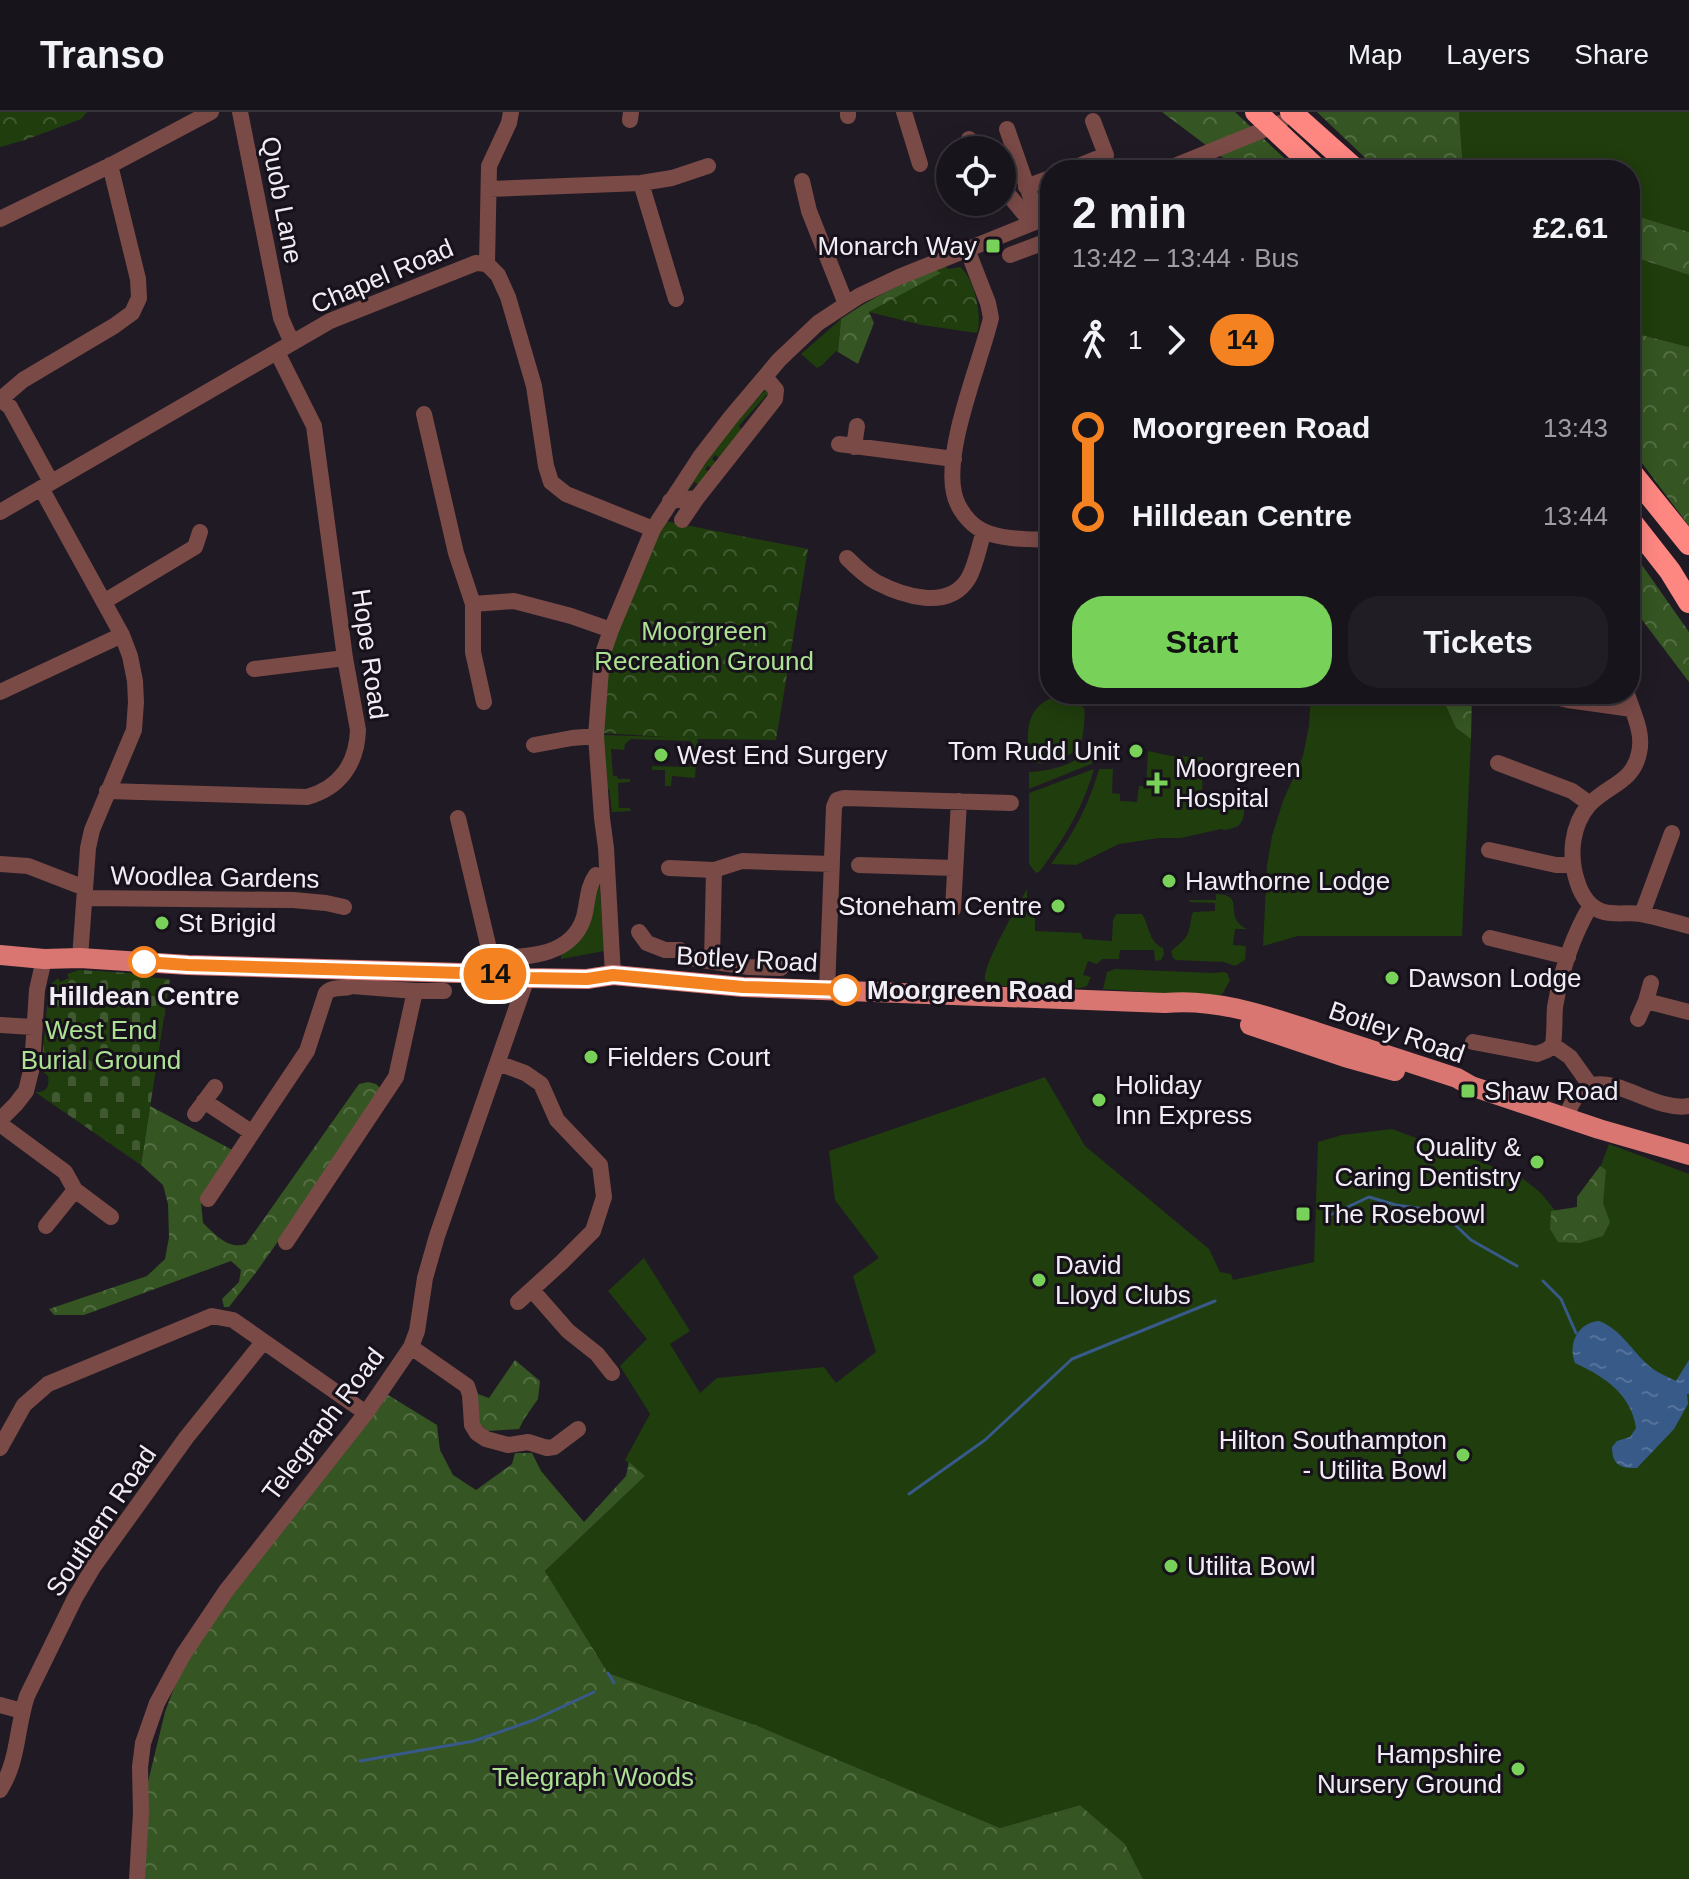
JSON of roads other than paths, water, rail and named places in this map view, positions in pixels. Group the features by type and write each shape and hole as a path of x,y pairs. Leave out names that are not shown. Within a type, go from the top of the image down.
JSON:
{"highway":[{"path":"1256,112 1307,160"},
{"path":"1291,112 1345,160"},
{"path":"1640,483 1689,544"},
{"path":"1640,533 1689,602"}],"main road":[{"name":"Botley Road","path":"0,955 354,978 495,966 527,978 587,979 613,975 743,987 1165,1003 1225,1017 1401,1073 1471,1086 1689,1155"}],"street":[{"path":"0,219 211,112"},
{"name":"Quob Lane","path":"240,112 281,318 284,348"},
{"path":"487,264 489,166 511,112"},
{"path":"904,112 920,164"},
{"path":"1190,160 1307,112"},
{"path":"1093,121 1106,155 1094,160"},
{"path":"1007,129 1040,220"},
{"path":"80,958 88,848 107,791 130,741 136,715 134,672 122,635 10,407 0,399 23,380 132,313 139,298 138,279 110,165"},
{"path":"489,189 641,183 672,178 708,166"},
{"path":"802,181 809,211 846,304"},
{"path":"1026,187 1040,182"},
{"path":"641,183 676,299"},
{"path":"1016,199 1040,220"},
{"path":"613,975 596,736 602,656 653,529 708,447 779,360 818,323 859,296 899,277 1040,220"},
{"path":"1010,255 1040,244"},
{"path":"967,249 991,318 954,459 956,502 973,525 984,531 999,536 1040,539"},
{"name":"Chapel Road","path":"0,512 330,321 476,263 487,264 498,275 508,297 534,386 551,482 566,494 653,529"},
{"name":"Hope Road","path":"107,791 307,797 324,791 342,777 352,760 357,740 355,708 345,658 314,426 284,348"},
{"path":"682,520 776,397 776,390 765,377"},
{"path":"424,414 456,553 473,604 473,652 484,702"},
{"path":"857,426 846,445 954,459"},
{"path":"670,501 697,498"},
{"path":"847,558 876,582 906,594 948,597 969,578 984,531"},
{"path":"105,601 200,544"},
{"path":"473,604 514,601 611,630"},
{"path":"0,692 122,635"},
{"path":"254,669 345,658"},
{"path":"1630,704 1641,734 1632,773 1590,804 1577,824 1572,865 1581,894 1603,912 1642,914 1689,926"},
{"path":"534,745 596,736"},
{"path":"1498,763 1572,791 1590,804"},
{"path":"827,990 834,807 837,800 1011,803"},
{"path":"953,909 959,801"},
{"path":"458,818 495,966 539,955 558,948 570,939 581,924 590,883 596,875"},
{"path":"1642,914 1672,833"},
{"path":"1489,850 1556,865 1572,865"},
{"path":"669,868 714,870 742,861 832,864"},
{"path":"0,864 28,866 85,893"},
{"path":"859,865 954,868"},
{"path":"712,961 714,870"},
{"name":"Woodlea Gardens","path":"85,893 294,896 344,907"},
{"path":"1473,1042 1498,1053 1537,1054 1553,1045 1555,1009 1568,957 1591,905"},
{"path":"639,932 647,943 665,950 680,950 695,959 781,968"},
{"path":"1490,938 1568,957"},
{"path":"44,959 37,990 32,1067 26,1091 0,1122 65,1172 75,1190 111,1217"},
{"path":"208,1199 307,1051 326,993 354,978 415,991 444,991"},
{"name":"Telegraph Road","path":"137,1879 140,1767 143,1743 157,1703 183,1655 226,1591 366,1413 411,1347 437,1236 527,978"},
{"path":"1638,1019 1651,983"},
{"path":"286,1242 396,1077 415,991"},
{"path":"1646,1001 1689,1012"},
{"path":"0,1025 33,1027"},
{"path":"1553,1045 1570,1057 1590,1085"},
{"path":"498,1063 525,1073 541,1084 557,1120 600,1165 604,1197 593,1231 518,1302"},
{"path":"1566,1118 1578,1093 1590,1085 1618,1087 1663,1104 1689,1106"},
{"path":"205,1101 251,1132"},
{"path":"46,1226 75,1190"},
{"path":"532,1290 568,1331 597,1354 612,1373"},
{"path":"0,1448 24,1405 48,1384 204,1317 220,1316 233,1320 366,1413"},
{"name":"Southern Road","path":"0,1790 10,1773 27,1696 75,1598 94,1566 186,1438 263,1342"},
{"path":"411,1347 467,1386 472,1425 486,1439 508,1445 528,1442 547,1448 554,1447 578,1429"},
{"path":"0,1705 22,1711"}],"water":[{"path":"1599,1321 1615,1330 1653,1369 1676,1381 1689,1360 1688,1404 1674,1429 1637,1468 1618,1464 1612,1453 1617,1441 1630,1437 1636,1428 1629,1405 1606,1381 1575,1363 1573,1356 1574,1342 1580,1330"}],"waterway":[{"path":"1328,1216 1369,1197 1425,1209 1451,1221 1471,1240 1517,1266"},
{"path":"1543,1281 1561,1299 1576,1333"},
{"path":"909,1494 985,1440 1072,1359 1215,1301"},
{"path":"608,1673 614,1683"},
{"path":"360,1761 474,1741 534,1720 594,1692"}],"place":[{"name":"Monarch Way","path":"993,246"},
{"name":"Tom Rudd Unit","path":"1136,751"},
{"name":"West End Surgery","path":"661,755"},
{"name":"Moorgreen Hospital","path":"1157,783"},
{"name":"Hawthorne Lodge","path":"1169,881"},
{"name":"Stoneham Centre","path":"1058,906"},
{"name":"St Brigid","path":"162,923"},
{"name":"Hilldean Centre","path":"144,962"},
{"name":"Dawson Lodge","path":"1392,978"},
{"name":"Moorgreen Road","path":"845,990"},
{"name":"Fielders Court","path":"591,1057"},
{"name":"Shaw Road","path":"1468,1091"},
{"name":"Holiday Inn Express","path":"1099,1100"},
{"name":"Quality & Caring Dentistry","path":"1537,1162"},
{"name":"The Rosebowl","path":"1303,1214"},
{"name":"David Lloyd Clubs","path":"1039,1280"},
{"name":"Hilton Southampton - Utilita Bowl","path":"1463,1455"},
{"name":"Utilita Bowl","path":"1171,1566"},
{"name":"Hampshire Nursery Ground","path":"1518,1769"}],"park label":[{"name":"Moorgreen Recreation Ground","path":"704,646"},
{"name":"West End Burial Ground","path":"101,1045"},
{"name":"Telegraph Woods","path":"593,1777"}]}
